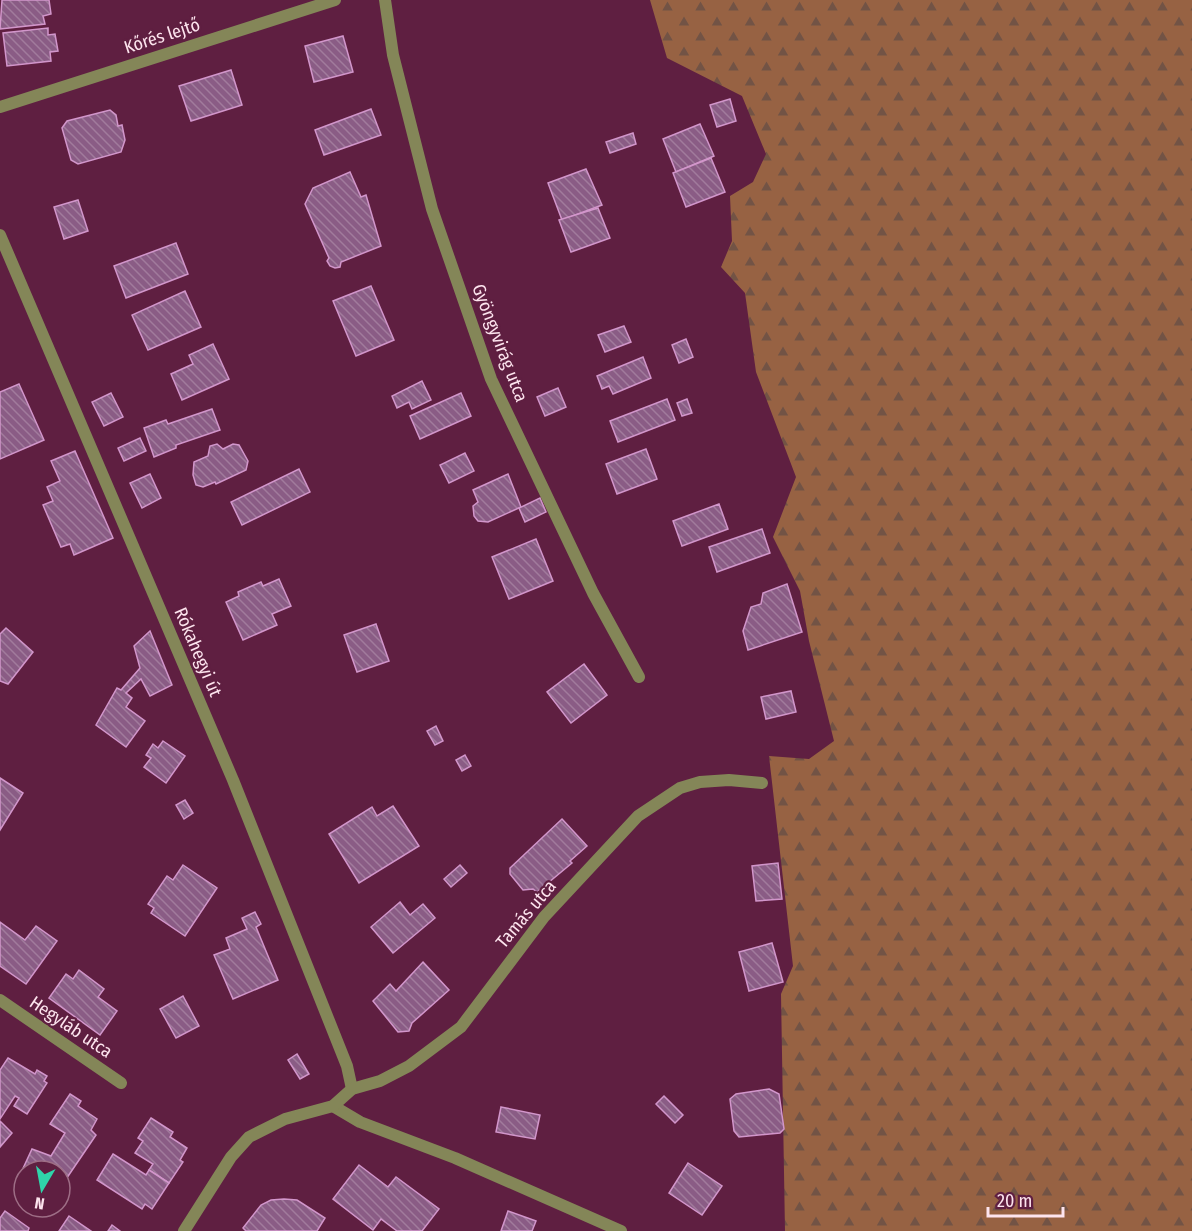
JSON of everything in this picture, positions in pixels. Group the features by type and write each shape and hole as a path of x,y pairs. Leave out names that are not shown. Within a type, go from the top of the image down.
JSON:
{"street":[{"name":"Kőrés lejtő","path":"0,107 335,0"},
{"name":"Gyöngyvirág utca","path":"385,0 393,55 432,209 491,379 593,593 639,677"},
{"name":"Rókahegyi út","path":"0,234 233,780 347,1066 352,1089"},
{"name":"Tamás utca","path":"184,1231 231,1157 249,1137 285,1119 333,1106 352,1089 380,1081 409,1066 461,1027 544,917 638,816 680,788 700,782 729,780 762,783"},
{"name":"Hegyláb utca","path":"0,1000 121,1083"},
{"path":"333,1106 360,1122 455,1158 621,1231"}],"green space":[{"path":"650,0 1192,0 1192,1231 785,1231 781,994 793,966 769,756 809,759 834,741 809,641 800,591 773,537 796,477 756,372 745,293 721,267 732,241 730,196 753,182 766,154 742,96 667,58"}],"building":[{"path":"2,0 49,0 51,14 43,16 45,24 0,29"},
{"path":"48,28 48,35 55,34 58,51 50,52 51,61 7,66 3,33"},
{"path":"343,36 353,72 314,82 305,46"},
{"path":"231,70 242,105 191,121 179,86"},
{"path":"730,99 736,121 717,127 710,105"},
{"path":"371,109 381,135 324,155 315,130"},
{"path":"110,110 116,115 118,126 122,125 125,140 121,152 78,164 71,160 62,128 67,121"},
{"path":"700,124 714,156 676,172 663,139"},
{"path":"633,133 636,144 610,153 606,142"},
{"path":"711,158 725,192 686,207 673,173"},
{"path":"586,169 602,205 562,220 548,183"},
{"path":"350,172 361,197 366,195 381,246 341,262 340,267 335,268 327,261 329,258 305,204 313,188"},
{"path":"78,200 88,231 64,239 54,207"},
{"path":"598,208 610,238 571,252 559,220"},
{"path":"176,243 188,274 126,298 114,266"},
{"path":"371,286 394,340 356,356 333,301"},
{"path":"185,291 201,327 148,350 132,315"},
{"path":"624,326 631,342 605,352 598,335"},
{"path":"686,339 693,357 679,363 672,345"},
{"path":"213,344 229,379 182,400 171,374 193,364 189,355"},
{"path":"643,357 651,378 613,394 609,386 602,389 597,376"},
{"path":"422,381 431,400 412,409 409,402 397,408 392,396"},
{"path":"19,384 44,440 0,459 0,392"},
{"path":"558,388 566,407 545,416 537,397"},
{"path":"111,393 123,417 104,426 92,402"},
{"path":"461,393 471,416 420,439 410,416"},
{"path":"667,399 675,420 618,442 610,421"},
{"path":"687,399 692,413 682,416 677,403"},
{"path":"212,409 220,430 176,445 176,448 154,457 144,428 166,420 168,424"},
{"path":"140,438 146,451 124,461 118,448"},
{"path":"217,444 223,449 233,444 239,445 248,461 246,470 216,484 215,482 203,487 196,485 193,475 194,462 208,456 210,446"},
{"path":"646,449 657,479 617,494 606,464"},
{"path":"75,451 113,538 74,555 70,544 61,547 43,505 53,501 47,487 60,481 51,461"},
{"path":"465,453 474,471 449,483 440,465"},
{"path":"299,469 310,492 242,525 231,502"},
{"path":"150,474 161,498 142,508 130,483"},
{"path":"508,474 521,507 488,522 478,521 474,516 473,506 478,502 473,490"},
{"path":"540,498 546,512 525,522 519,508"},
{"path":"719,504 728,529 682,546 673,521"},
{"path":"762,529 770,553 717,572 709,547"},
{"path":"536,539 553,581 509,599 492,557"},
{"path":"279,579 291,606 272,614 277,625 243,640 226,602 239,596 238,592 261,582 263,586"},
{"path":"787,584 802,632 748,650 743,631 751,607 761,604 763,593"},
{"path":"376,624 389,661 357,672 344,635"},
{"path":"6,628 33,652 8,684 0,681 0,634"},
{"path":"150,631 172,685 150,696 141,679 126,693 132,698 126,707 145,721 126,747 96,725 117,688 121,690 140,668 134,646"},
{"path":"584,664 607,695 571,723 547,692"},
{"path":"791,691 796,712 766,719 761,697"},
{"path":"436,726 443,741 435,745 427,731"},
{"path":"163,741 185,756 166,783 144,767 151,758 146,755 153,744 158,748"},
{"path":"465,755 471,766 462,771 456,760"},
{"path":"0,778 23,793 0,830"},
{"path":"185,800 193,813 184,819 176,805"},
{"path":"393,806 419,846 359,883 329,834 372,807 377,816"},
{"path":"562,819 587,846 570,861 572,863 537,892 533,889 523,890 510,874 510,868"},
{"path":"778,863 782,899 756,901 752,866"},
{"path":"183,865 217,888 185,936 151,913 154,908 148,904 167,876 173,880"},
{"path":"460,865 467,873 451,887 444,879"},
{"path":"400,902 410,915 423,904 435,918 393,953 371,927"},
{"path":"255,912 261,924 256,927 278,980 233,999 214,955 230,949 226,938 247,929 242,918"},
{"path":"0,922 25,940 36,926 57,941 26,984 0,966"},
{"path":"772,943 783,982 749,991 739,952"},
{"path":"423,962 449,990 412,1023 409,1031 398,1032 373,1001 390,984 396,991"},
{"path":"79,970 104,989 98,997 117,1011 100,1035 49,998 66,974 73,979"},
{"path":"183,996 199,1026 176,1038 160,1009"},
{"path":"297,1054 309,1074 300,1079 288,1060"},
{"path":"8,1058 35,1074 37,1070 47,1076 44,1081 47,1083 27,1114 14,1106 19,1098 15,1096 0,1119 0,1070"},
{"path":"769,1089 779,1094 784,1129 780,1133 739,1137 734,1131 730,1099 736,1094"},
{"path":"70,1094 81,1101 78,1106 97,1119 91,1130 96,1135 72,1170 72,1159 27,1159 32,1149 51,1156 65,1133 50,1124"},
{"path":"664,1096 683,1115 675,1123 656,1104"},
{"path":"501,1107 540,1115 535,1139 496,1132"},
{"path":"151,1118 173,1132 170,1137 187,1148 180,1160 183,1162 169,1183 149,1170 153,1164 135,1153 143,1141 138,1138"},
{"path":"0,1121 12,1133 0,1147"},
{"path":"113,1154 146,1175 149,1170 169,1183 152,1209 145,1204 142,1209 97,1180"},
{"path":"688,1163 722,1186 702,1215 669,1193"},
{"path":"359,1165 388,1187 396,1177 439,1209 422,1231 397,1231 381,1219 373,1230 333,1199"},
{"path":"271,1200 297,1200 325,1218 317,1231 246,1231 243,1228 261,1205"},
{"path":"5,1211 12,1216 12,1219 16,1219 29,1228 28,1231 0,1231 0,1218"},
{"path":"508,1211 536,1221 532,1231 501,1231"},
{"path":"72,1218 91,1231 59,1231 67,1219"},
{"path":"112,1225 120,1231 108,1231"}]}
